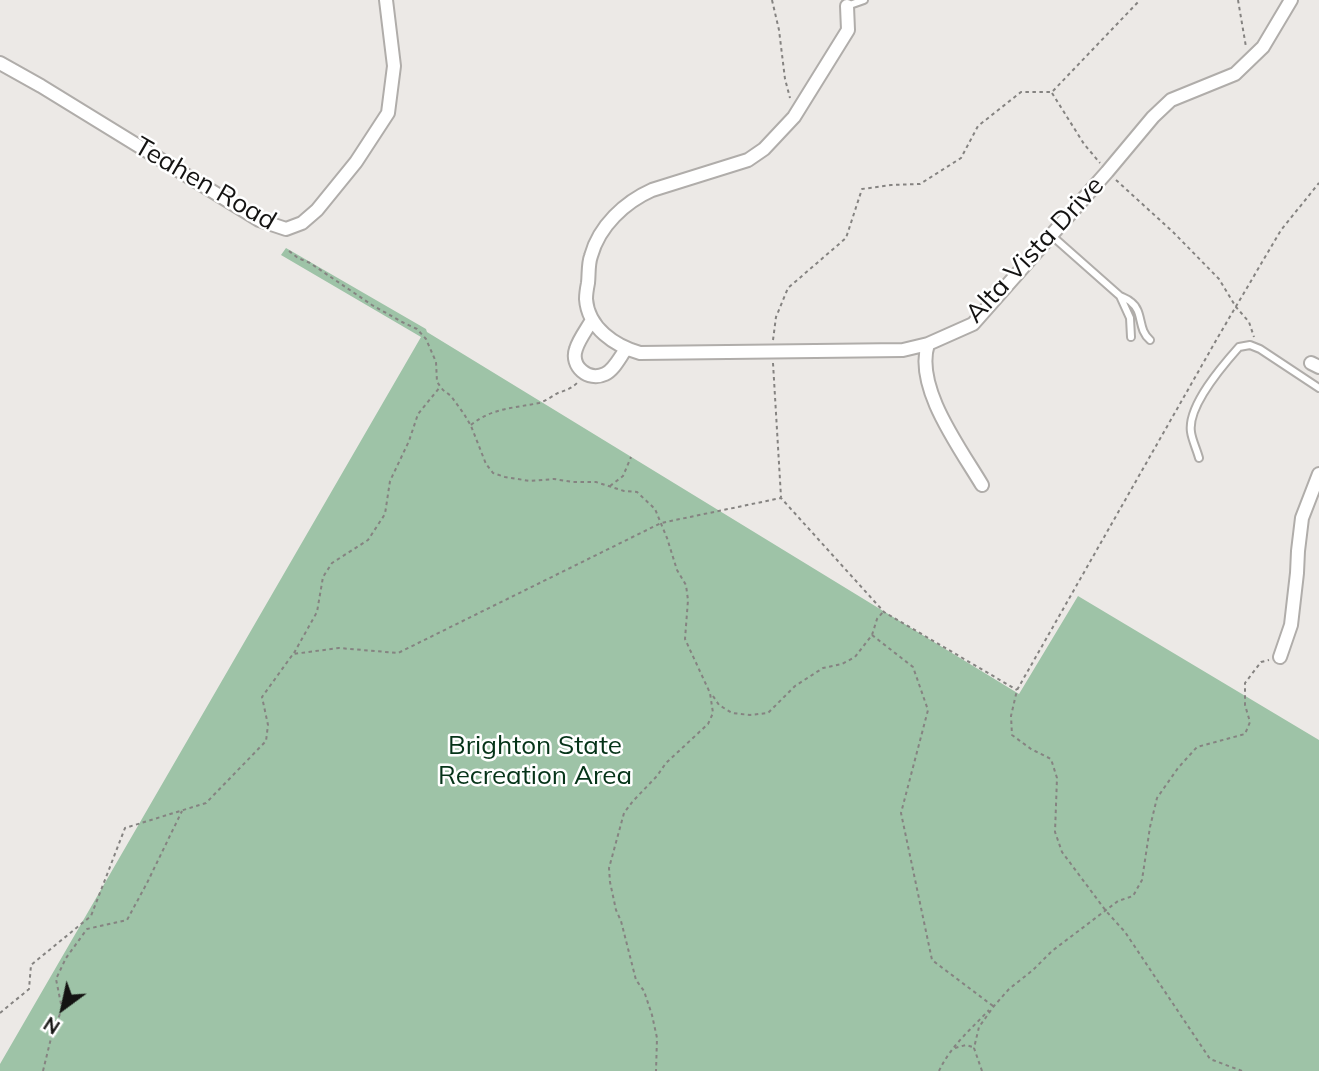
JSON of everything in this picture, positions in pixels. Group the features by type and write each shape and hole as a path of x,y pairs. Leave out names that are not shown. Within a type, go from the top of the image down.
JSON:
{"street":[{"name":"Teahen Road","path":"0,63 259,220 286,229 302,223 317,209 356,162 388,113 394,66 386,0"},
{"name":"Alta Vista Drive","path":"625,349 640,353 903,350 928,344 973,324 1153,117 1171,100 1235,74 1263,47 1291,0"},
{"path":"592,320 576,349 575,362 578,369 593,376 606,374 611,370 625,349 610,339 592,320 586,300 590,257 597,239 610,220 640,195 748,160 764,149 795,115 848,30 847,6"},
{"path":"928,344 924,355 925,369 932,398 982,485"},
{"path":"1280,657 1291,625 1302,518 1319,474"}],"lane":[{"path":"847,6 864,0"},
{"path":"1051,235 1120,296 1132,302 1139,311 1140,327 1150,340"},
{"path":"1120,296 1130,318 1131,337"},
{"path":"1199,458 1191,433 1191,421 1212,379 1239,347 1250,345 1257,348 1319,388"}],"path":[{"path":"772,0 785,79 795,115"},
{"path":"1017,690 884,612 781,498 772,352 776,317 788,288 846,238 862,189 920,184 961,158 978,125 1021,92 1052,92 1140,0"},
{"path":"1238,0 1248,61"},
{"path":"1052,92 1084,144 1107,172 1173,232 1219,279 1249,322 1257,348"},
{"path":"1242,1071 1210,1059 1125,932 1062,852 1055,832 1057,778 1051,759 1012,735 1011,716 1017,690 1236,307 1281,230 1319,183"},
{"path":"289,251 372,305 417,329 426,339 436,362 436,382 451,396 471,426 486,464 493,472 530,481 596,482 637,492 656,509 677,570 686,585 688,600 685,639 710,693 713,713 708,724 666,763 624,814 609,868 616,910 636,981 644,991 652,1015 657,1038 656,1071"},
{"path":"417,329 420,325"},
{"path":"471,426 488,414 519,405 541,403 572,389 586,374"},
{"path":"0,1013 29,989 31,965 92,916 125,828 206,803 266,741 268,725 262,697 293,654 317,612 323,577 332,563 368,540 385,514 390,481 410,441 418,414 440,387"},
{"path":"609,486 624,476 631,457"},
{"path":"293,654 339,648 398,653 661,523 781,498"},
{"path":"710,693 719,705 732,713 768,713 795,686 823,668 842,664 855,657 872,635 877,619 884,612"},
{"path":"872,635 913,667 928,710 901,813 932,960 994,1006"},
{"path":"939,1071 954,1048 1009,989 1052,951 1118,901 1133,896 1142,880 1157,798 1197,747 1244,734 1250,722 1245,705 1245,683 1261,662 1280,657"},
{"path":"43,1071 52,1034 62,1009 56,979 66,958 87,929 127,920 182,811"},
{"path":"982,1071 974,1048 979,1027 994,1006"},
{"path":"954,1048 965,1045 974,1048"}],"green space":[{"name":"Brighton State Recreation Area","path":"286,248 426,329 1019,694 1078,596 1319,740 1319,1071 0,1071 0,1064 421,337 281,255"}]}
